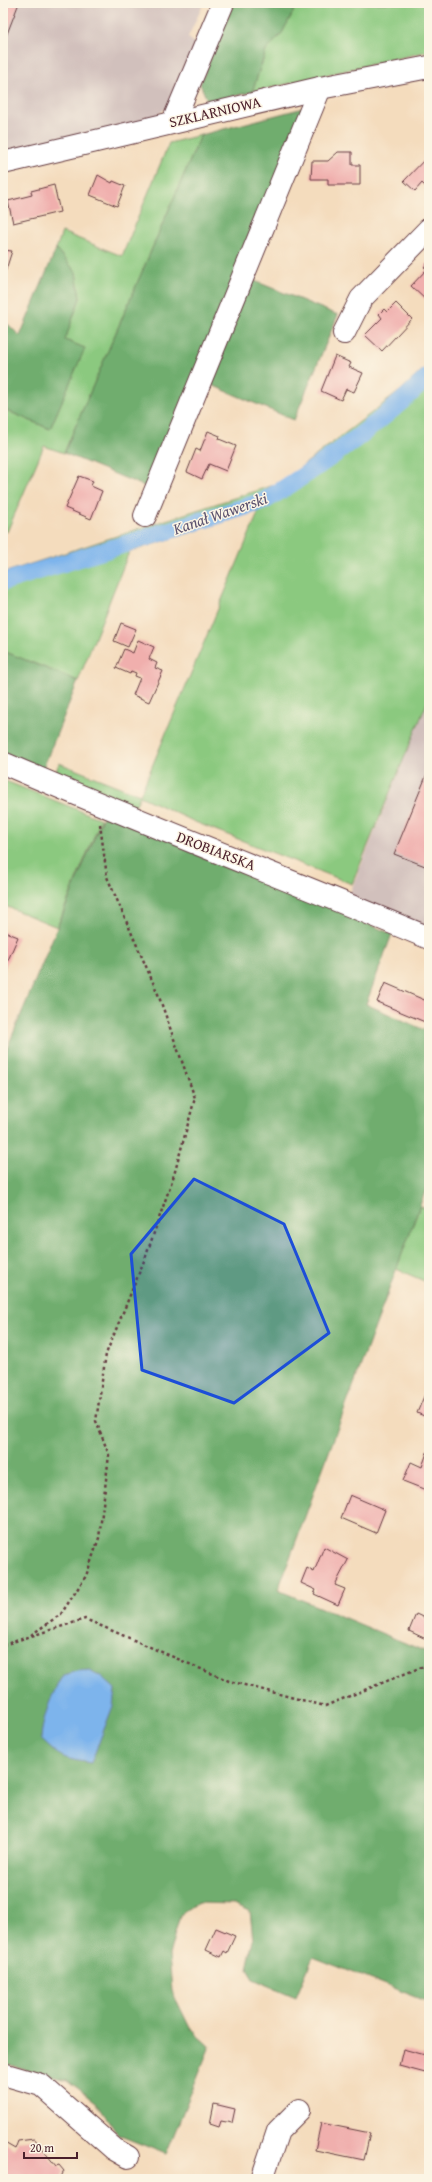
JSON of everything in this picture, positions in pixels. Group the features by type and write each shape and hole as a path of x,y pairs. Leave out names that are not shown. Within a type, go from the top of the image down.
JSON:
{"street":[{"path":"173,122 223,3"},
{"name":"SZKLARNIOWA","path":"3,163 320,88 429,67"},
{"path":"145,516 320,88"},
{"path":"344,333 361,299 429,229"},
{"name":"DROBIARSKA","path":"3,763 97,804 305,886 429,938"},
{"path":"3,2074 41,2085 114,2148 128,2157"},
{"path":"262,2179 278,2131 299,2110"}],"path":[{"path":"31,1635 61,1614 86,1576 99,1538 109,1456 96,1421 106,1354 146,1256 174,1175 195,1098 158,994 107,877 97,804"},
{"path":"3,1645 85,1619 229,1682 325,1706 429,1664"}],"highlighted area":[{"path":"194,1179 284,1224 329,1333 234,1403 142,1370 131,1254"}],"shaded area":[{"path":"3,3 204,3 188,37 197,46 174,101 152,120 3,153"},
{"path":"429,698 429,934 347,900"}],"green space":[{"path":"233,3 298,3 282,33 266,51 252,92 208,102 200,84"},
{"path":"298,3 429,3 429,51 252,92 266,51 282,33"},
{"path":"307,107 151,489 64,453 201,135"},
{"path":"201,135 64,453 44,446 7,532 3,531 3,409 50,429 84,348 65,340 80,298 76,272 56,249 62,232 122,256 169,143"},
{"path":"56,249 76,272 80,298 65,340 85,348 50,429 3,409 3,322 9,325 20,336"},
{"path":"250,279 338,315 294,420 207,383"},
{"path":"429,364 429,698 352,884 195,822 140,796 133,811 54,777 59,763 140,795 259,511 129,552 78,681 3,651 3,573 280,483 400,391"},
{"path":"3,651 78,681 42,771 3,755"},
{"path":"3,780 101,819 57,927 3,905"},
{"path":"105,812 392,934 366,1004 429,1032 429,1181 278,1590 429,1653 429,2002 313,1957 296,1997 253,1979 247,1969 253,1940 250,1911 234,1904 198,1903 180,1915 169,1955 172,1991 190,2028 210,2046 166,2154 118,2135 96,2102 67,2080 3,2063 3,1058"},
{"path":"420,1206 429,1210 429,1283 396,1269"}],"water":[{"path":"90,1670 102,1677 115,1689 113,1706 91,1763 63,1757 41,1739 43,1723 48,1706 63,1675 77,1671"}],"building":[{"path":"3,3 19,3 5,39 3,38"},
{"path":"338,152 352,152 352,165 360,165 360,185 328,185 328,179 311,179 312,161 328,161"},
{"path":"429,155 429,188 428,189 422,183 415,191 404,181"},
{"path":"98,175 112,183 113,181 125,186 117,206 90,195"},
{"path":"54,185 60,212 13,223 8,201 32,195 31,191"},
{"path":"3,250 12,251 3,279"},
{"path":"429,261 428,302 411,286 427,269 424,267"},
{"path":"396,303 412,319 382,351 365,335 382,318 379,314 384,309 387,312"},
{"path":"335,356 351,363 349,367 363,373 354,392 346,389 341,400 321,391"},
{"path":"208,431 220,436 219,439 236,446 226,471 209,464 202,479 187,472 196,449 200,451"},
{"path":"79,476 93,481 91,486 102,491 91,519 65,508"},
{"path":"121,623 136,629 128,647 114,641"},
{"path":"138,640 154,647 149,659 157,663 155,668 163,671 149,702 133,695 140,678 135,676 136,673 131,671 130,674 116,668 124,649 133,653"},
{"path":"429,769 429,856 425,866 394,854"},
{"path":"3,931 18,937 3,972"},
{"path":"385,983 429,1002 429,1013 425,1022 377,1002"},
{"path":"425,1394 429,1395 429,1418 417,1413"},
{"path":"429,1447 429,1495 425,1494 426,1490 403,1481 411,1462 422,1467"},
{"path":"350,1495 385,1510 376,1533 341,1518"},
{"path":"324,1547 348,1560 335,1585 345,1589 338,1605 314,1594 316,1590 301,1583 307,1568 314,1572"},
{"path":"416,1614 429,1620 429,1632 426,1639 409,1631"},
{"path":"216,1928 235,1936 227,1953 224,1951 221,1957 206,1950"},
{"path":"403,2049 429,2056 429,2074 399,2066"},
{"path":"214,2104 235,2109 232,2123 221,2121 219,2127 210,2124"},
{"path":"321,2123 370,2133 364,2160 315,2150"},
{"path":"34,2139 56,2166 59,2165 64,2171 60,2179 3,2179 3,2142 15,2149 18,2141"}],"waterway":[{"name":"Kanał Wawerski","path":"3,582 264,501 350,443 371,427 429,376"}]}
